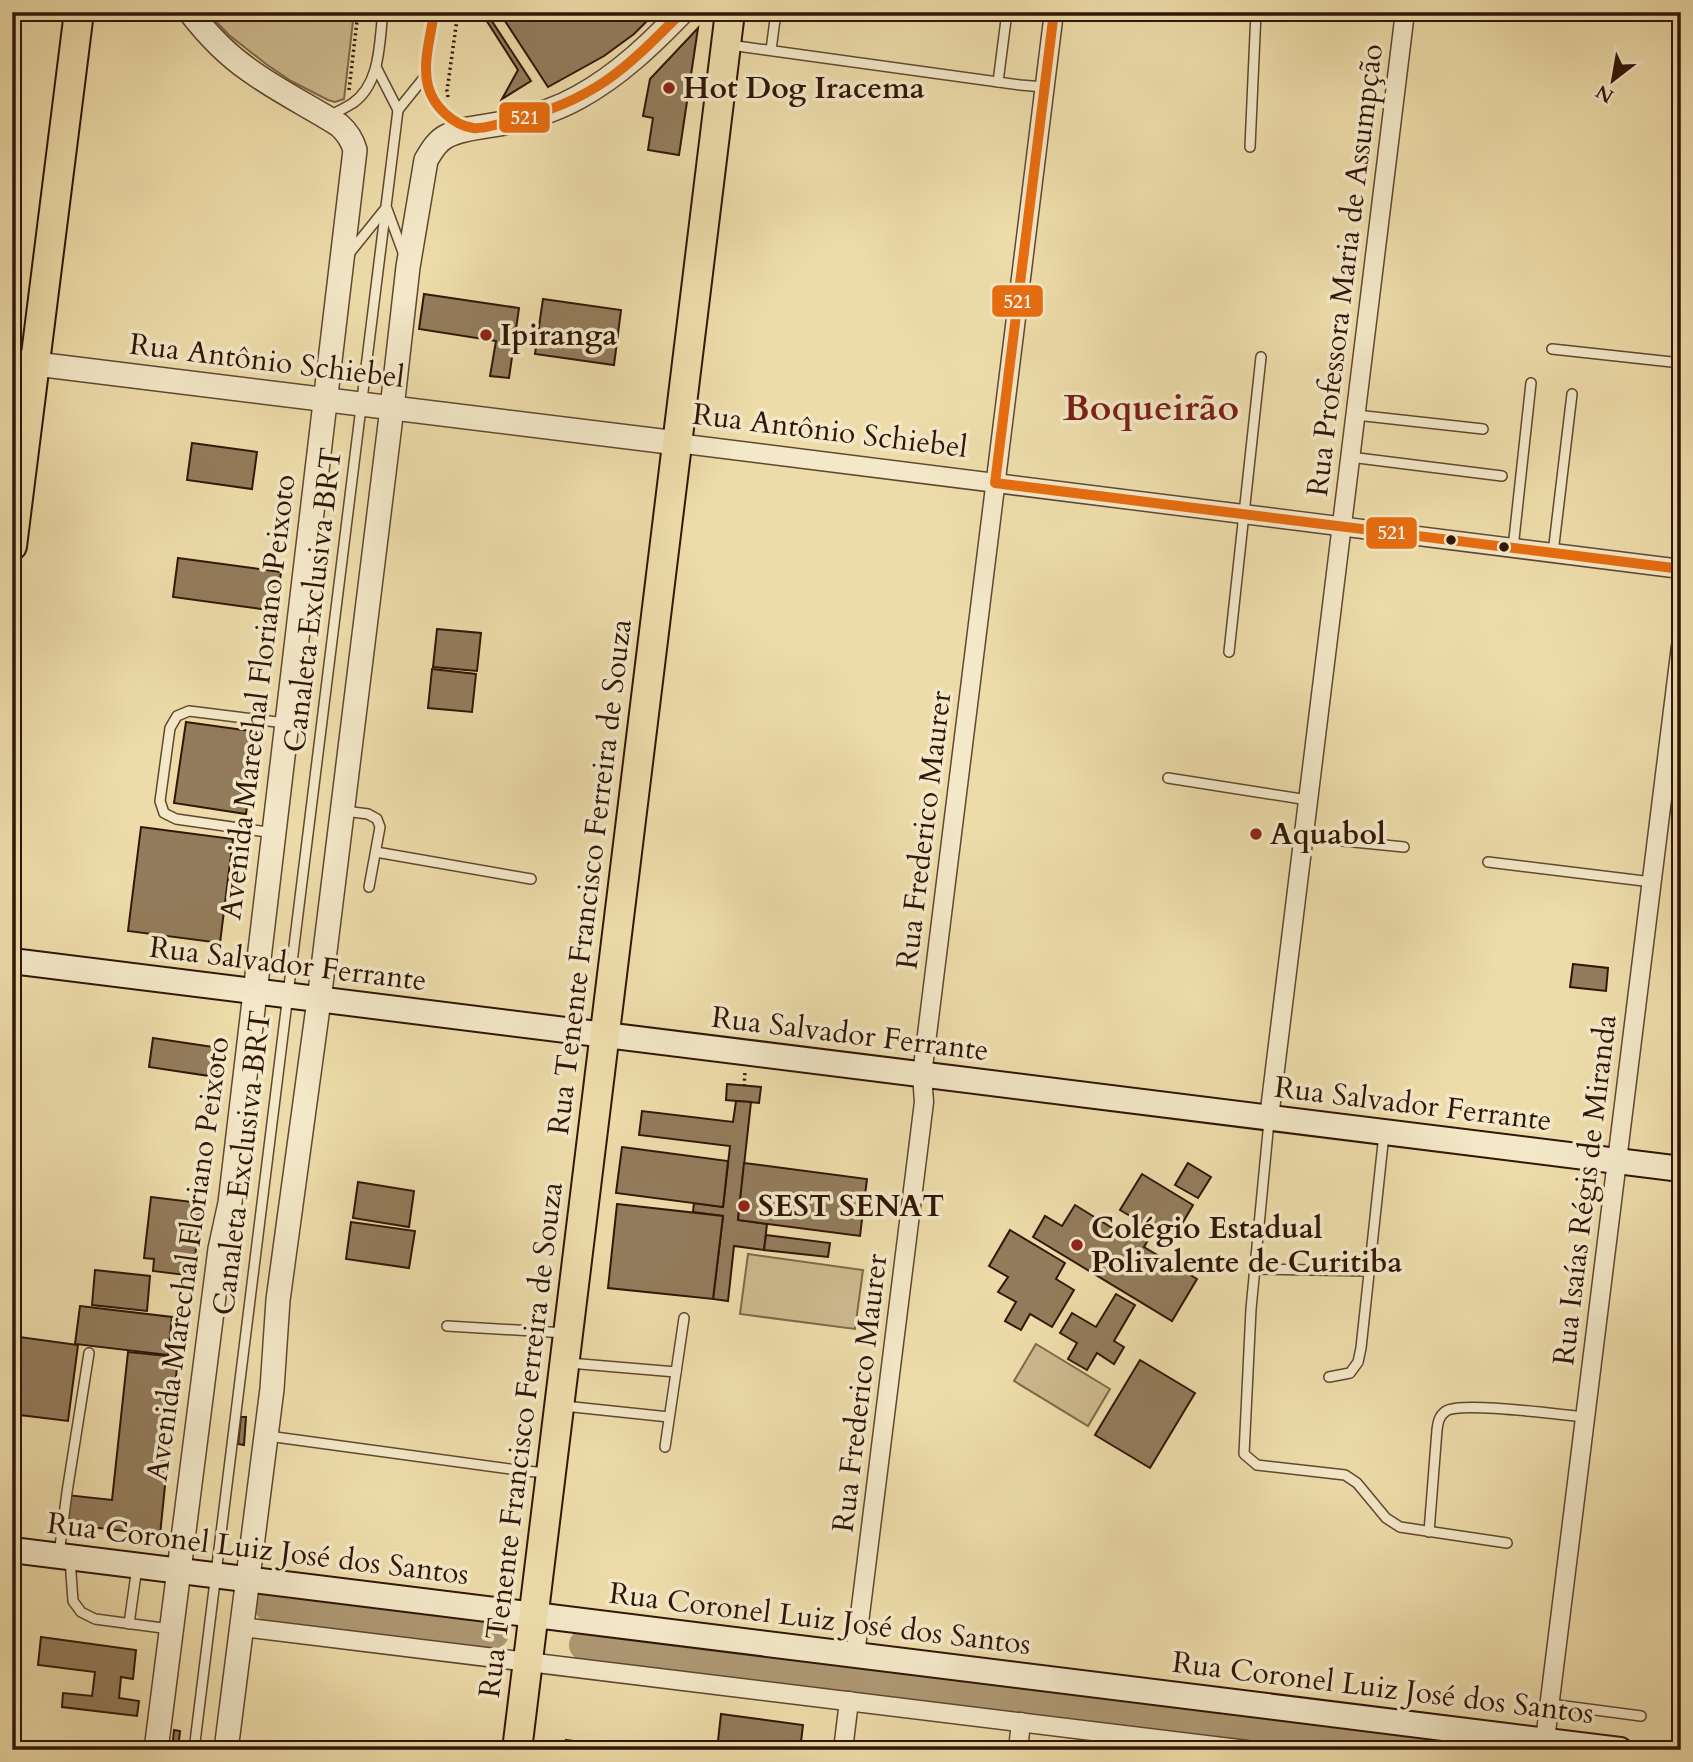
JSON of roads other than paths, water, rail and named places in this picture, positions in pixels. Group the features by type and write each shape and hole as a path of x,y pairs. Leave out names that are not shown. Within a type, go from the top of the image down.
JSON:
{"main road":[{"path":"12,546 24,362 79,12"},
{"name":"Rua Tenente Francisco Ferreira de Souza","path":"517,1750 730,12"},
{"name":"Rua Salvador Ferrante","path":"12,961 1681,1169"},
{"name":"Rua Coronel Luiz José dos Santos","path":"12,1550 1620,1750"}],"street":[{"path":"190,12 203,29 248,70 327,117"},
{"path":"226,1750 273,1380 278,1300 319,1000 408,267 426,160 434,146 444,137 459,131 528,118 579,97 606,81 635,58 682,12"},
{"name":"Rua Frederico Maurer","path":"855,1655 924,1102 922,1075 1054,12"},
{"name":"Rua Professora Maria de Assumpção","path":"1269,1118 1405,12"},
{"name":"Avenida Marechal Floriano Peixoto","path":"156,1750 220,1249 230,1203 355,150 347,132 327,117"},
{"name":"Rua Antônio Schiebel","path":"24,362 1681,569"},
{"name":"Rua Isaías Régis de Miranda","path":"1545,1740 1681,646"},
{"path":"242,1627 1021,1722 1191,1746 1247,1750"},
{"path":"843,1750 849,1701"},
{"path":"1018,1750 1021,1722"}],"lane":[{"path":"327,117 354,102 371,80 376,67 383,12"},
{"path":"434,12 428,86 439,108 452,118 474,128"},
{"path":"771,50 776,12"},
{"path":"998,82 1007,12"},
{"path":"1250,147 1256,12"},
{"path":"726,45 1044,87"},
{"path":"376,67 398,110 427,74"},
{"name":"Canaleta Exclusiva BRT","path":"194,1750 398,110"},
{"path":"341,265 386,207"},
{"name":"Canaleta Exclusiva BRT","path":"386,207 408,267"},
{"path":"1552,349 1681,363"},
{"path":"1229,652 1261,357"},
{"path":"1513,548 1531,383"},
{"path":"1552,553 1572,394"},
{"path":"1356,415 1483,429"},
{"path":"1350,457 1502,475"},
{"path":"274,833 176,819 164,813 160,801 170,728 177,716 189,711 287,724"},
{"path":"1168,778 1308,800"},
{"path":"342,811 368,814 377,818 380,827 369,887"},
{"path":"1303,837 1404,847"},
{"path":"376,852 531,879"},
{"path":"1488,862 1651,882"},
{"path":"1269,1118 1251,1309 1244,1454 1257,1465 1345,1475 1357,1483 1386,1518 1400,1527 1507,1543"},
{"path":"1329,1377 1350,1373 1358,1362 1384,1132"},
{"path":"1255,1269 1370,1271"},
{"path":"665,1447 684,1318"},
{"path":"447,1326 568,1333"},
{"path":"89,1353 67,1492 65,1557 73,1601 81,1612 95,1619 172,1629"},
{"path":"564,1363 676,1373"},
{"path":"559,1406 669,1417"},
{"path":"1429,1532 1437,1430 1439,1418 1448,1409 1467,1407 1585,1417"},
{"path":"266,1436 551,1473"},
{"path":"129,1624 137,1566"},
{"path":"1550,1704 1641,1716"}],"waterway":[{"path":"270,1606 493,1633"},
{"path":"585,1645 1428,1750"}],"place":[{"name":"Hot Dog Iracema","path":"669,88"},
{"name":"Ipiranga","path":"486,335"},
{"name":"Aquabol","path":"1256,834"},
{"name":"SEST SENAT","path":"744,1206"},
{"name":"Colégio Estadual Polivalente de Curitiba","path":"1077,1245"}],"district":[{"name":"Boqueirão","path":"1151,408"}]}
